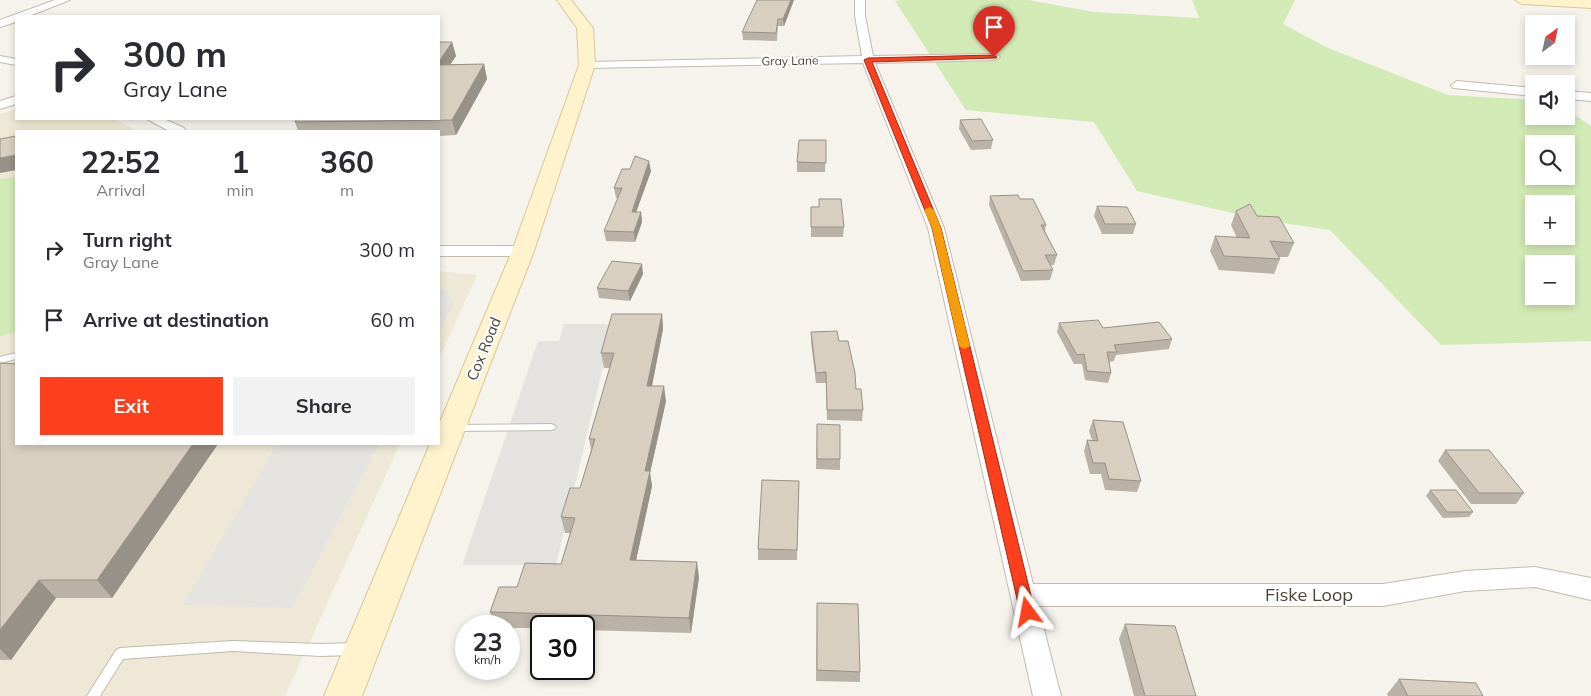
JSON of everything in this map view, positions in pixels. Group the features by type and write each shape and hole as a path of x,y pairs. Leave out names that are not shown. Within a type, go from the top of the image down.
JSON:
{"street":[{"path":"23,15 65,0"},
{"name":"Cox Road","path":"343,696 523,251 587,65 585,28 564,0"},
{"path":"860,0 860,16 868,60 936,228 1048,696"},
{"path":"1522,0 1591,4"},
{"path":"0,24 15,18"},
{"name":"Gray Lane","path":"587,65 994,57"},
{"path":"0,59 15,62"},
{"path":"1457,85 1525,91"},
{"path":"1575,96 1591,97"},
{"path":"0,106 15,100"},
{"path":"156,120 177,130"},
{"path":"440,251 523,251"},
{"name":"Fiske Loop","path":"1024,596 1383,595 1465,581 1535,577 1591,589"}],"lane":[{"path":"0,360 15,356"},
{"path":"452,428 551,427"},
{"path":"93,696 120,654 232,646 320,650 362,649"}],"shaded area":[{"path":"15,109 15,120 114,120 137,130 15,130 15,445 400,445 285,696 0,696 0,114"},
{"path":"440,271 477,275 440,357"},
{"path":"440,288 447,291 453,305 440,329"},
{"path":"564,324 613,324 556,565 462,565 538,341 559,341"},
{"path":"276,445 378,445 292,608 183,605"}],"green space":[{"path":"1028,0 1094,12 1199,18 1192,0 1295,0 1283,24 1328,48 1448,95 1525,99 1525,125 1575,125 1575,115 1591,126 1591,341 1441,345 1330,230 1263,220 1137,191 1094,122 966,110 895,1"},
{"path":"15,177 15,332 0,336 0,179"}],"building":[{"path":"757,0 791,0 783,19 778,19 776,33 742,32"},
{"path":"440,42 452,42 440,60"},
{"path":"484,64 452,120 295,122 296,120 440,120 440,65"},
{"path":"981,119 993,140 972,141 960,120"},
{"path":"15,136 15,155 0,158 0,139"},
{"path":"799,140 826,140 826,163 797,162"},
{"path":"635,156 649,161 632,212 641,212 634,232 604,231 622,188 614,188 622,169 630,169"},
{"path":"1018,195 1020,199 1033,199 1046,225 1041,225 1057,255 1045,255 1053,270 1023,271 990,196"},
{"path":"819,199 841,199 844,227 811,227 811,207 819,207"},
{"path":"1250,204 1257,216 1279,217 1294,243 1270,241 1280,259 1224,256 1215,236 1250,238 1236,211"},
{"path":"1097,206 1127,207 1136,224 1105,224"},
{"path":"612,261 642,264 628,291 597,288"},
{"path":"612,314 662,314 647,386 664,386 645,471 650,471 630,560 697,562 689,618 490,612 499,587 517,587 525,563 561,564 575,518 561,517 570,488 580,488 595,439 589,439 614,353 601,353"},
{"path":"1098,320 1103,328 1159,322 1172,339 1114,345 1117,352 1107,352 1111,373 1087,371 1084,354 1077,355 1059,323"},
{"path":"837,331 839,341 848,341 855,373 856,389 861,389 863,410 827,410 826,372 816,373 811,332"},
{"path":"0,363 15,364 15,445 192,445 97,580 39,580 0,630"},
{"path":"1093,420 1123,422 1141,481 1109,479 1105,463 1093,463 1087,440 1098,441"},
{"path":"817,424 840,425 840,459 817,459"},
{"path":"1445,450 1489,450 1524,493 1479,493"},
{"path":"762,480 799,481 797,550 758,549"},
{"path":"1430,490 1456,490 1473,512 1447,512"},
{"path":"817,603 858,604 860,672 817,670"},
{"path":"1125,624 1175,626 1196,696 1145,696"},
{"path":"1399,679 1476,683 1483,696 1408,696"}],"slow traffic":[{"path":"929,210 936,228 964,346"}],"route":[{"path":"994,57 868,60 936,228 1028,612"}]}
